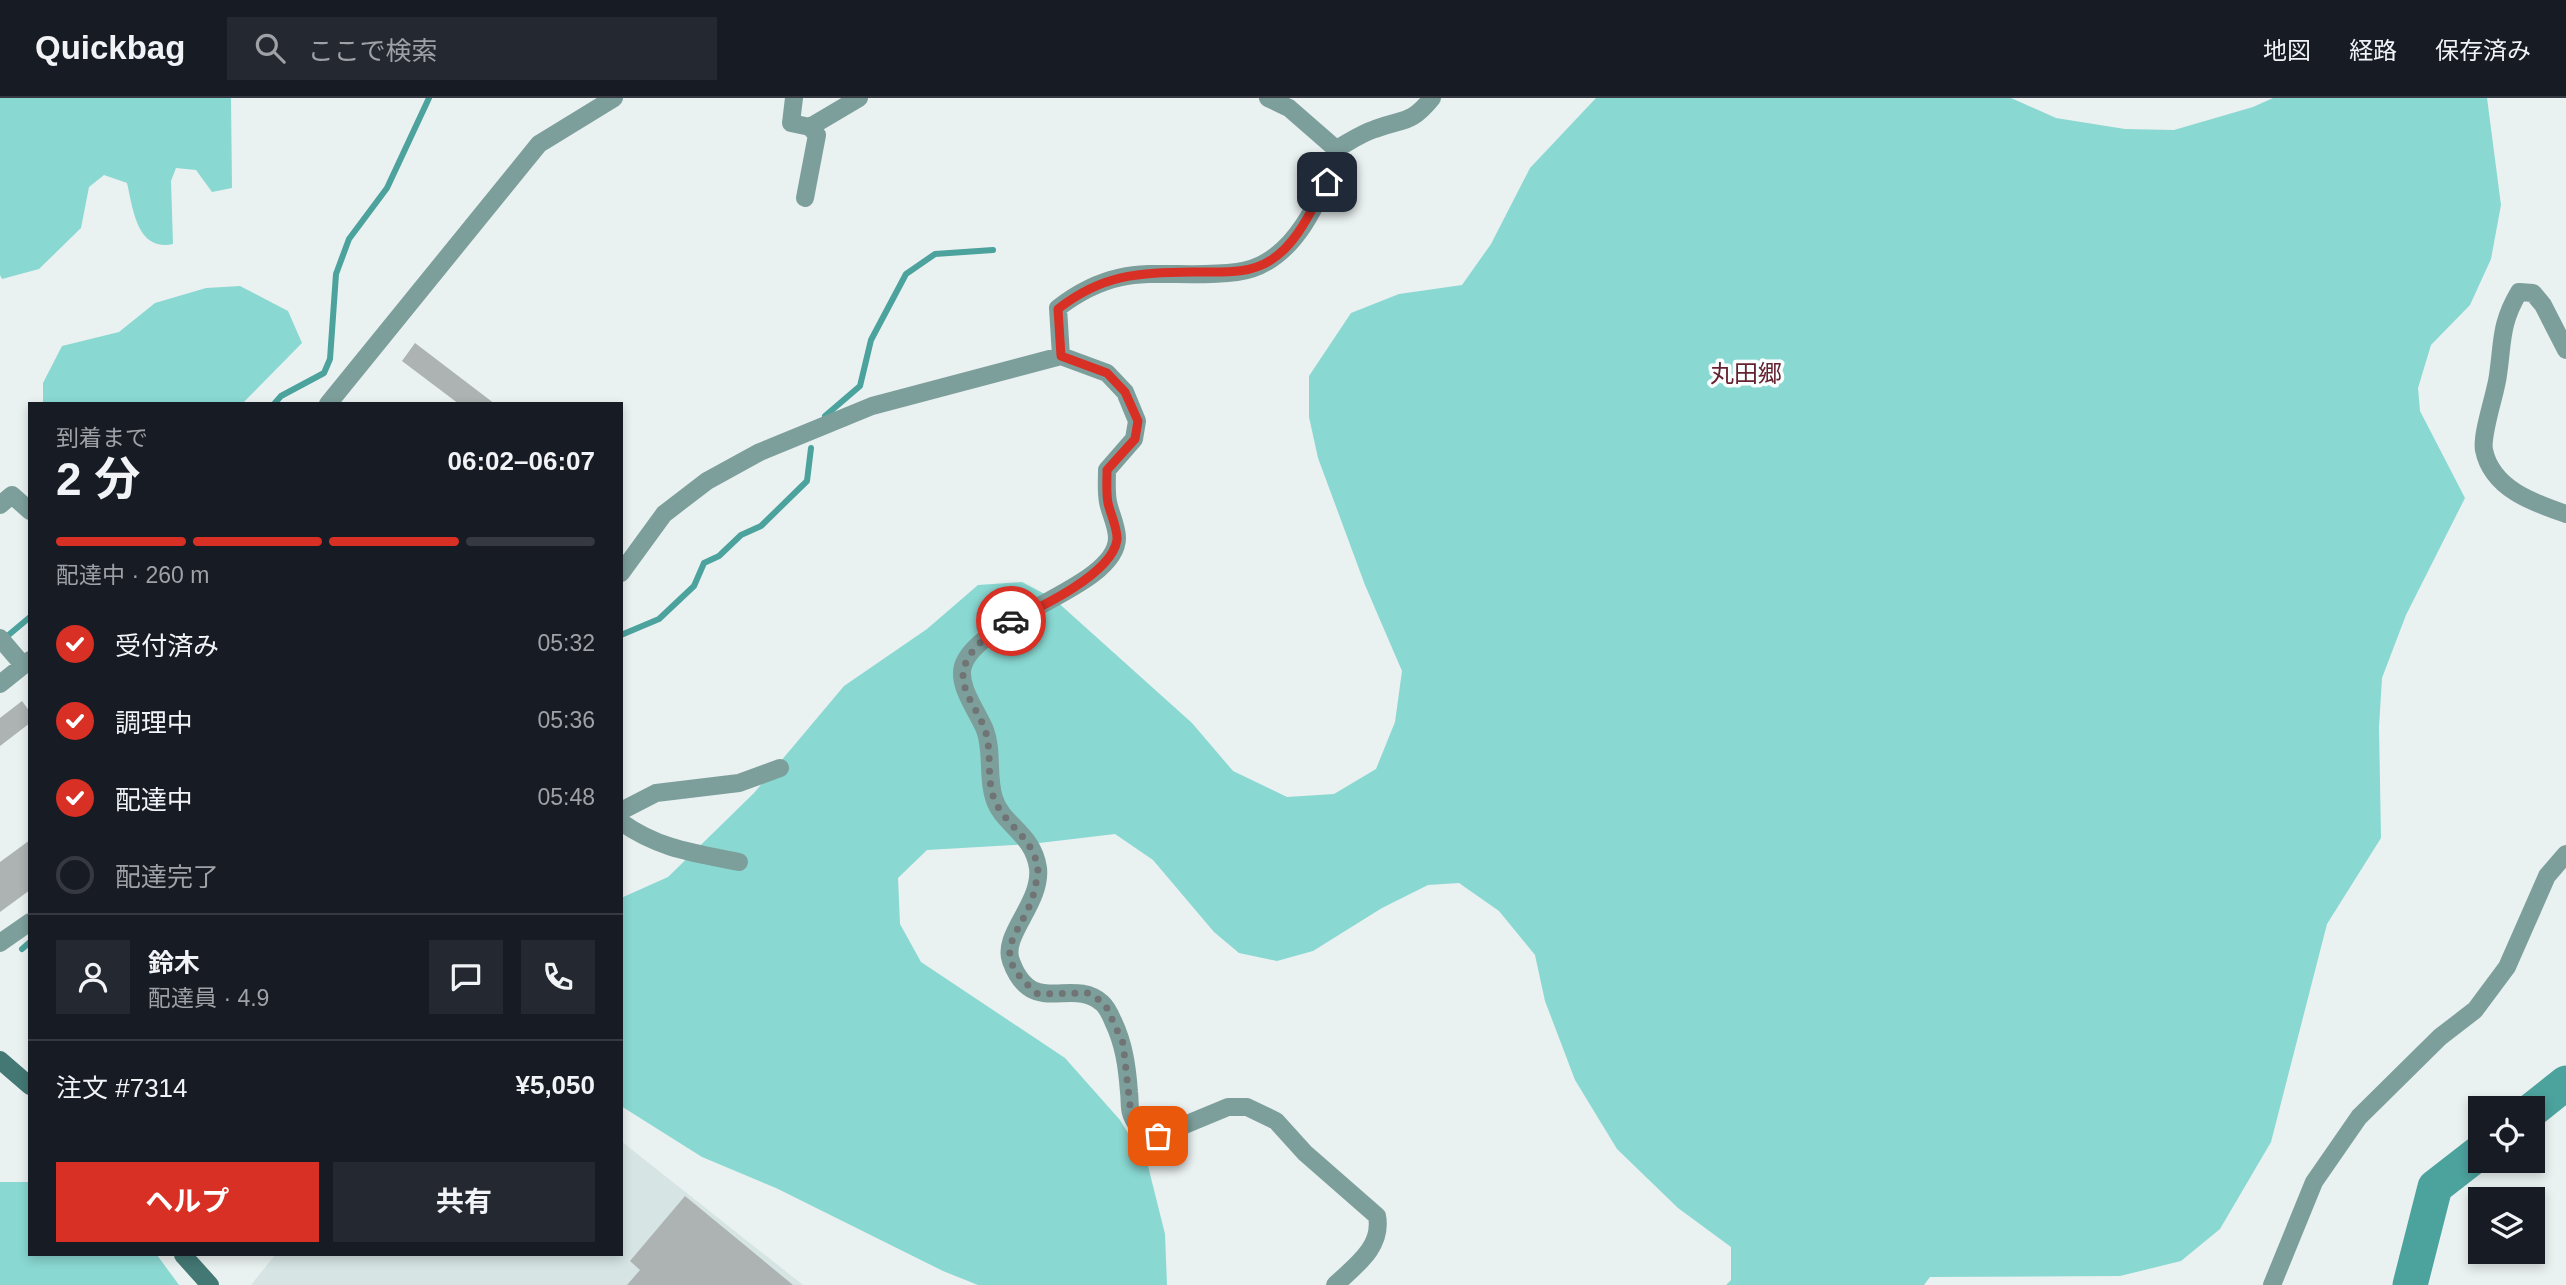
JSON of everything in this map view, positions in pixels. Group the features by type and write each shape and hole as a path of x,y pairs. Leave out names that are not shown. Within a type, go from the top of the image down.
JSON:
{"street":[{"path":"330,402 539,144 614,98"},
{"path":"794,98 791,123 810,127 817,135 806,198"},
{"path":"810,127 859,98"},
{"path":"1268,98 1289,108 1336,149"},
{"path":"1061,356 1058,309 1082,290 1116,278 1151,273 1239,272 1272,260 1300,230 1327,182 1336,149 1375,129 1418,115 1432,98"},
{"path":"2566,350 2543,305 2533,293 2519,292 2504,323 2498,377 2483,449 2496,474 2521,498 2566,514"},
{"path":"623,570 664,514 707,481 760,453 872,406 1061,356 1107,373 1125,392 1138,421 1135,439 1107,470 1107,499 1117,539 1110,557 1083,581 982,640 963,666 964,684 986,733 994,798 1001,812 1027,839 1038,869 1033,902 1009,943 1010,960 1020,980 1038,994 1089,993 1105,1004 1123,1043 1131,1114 1144,1136 1158,1136 1228,1107 1247,1107 1276,1121 1305,1153 1377,1216 1379,1228 1369,1253 1335,1285"},
{"path":"0,505 12,495 28,509"},
{"path":"0,684 28,663 3,642"},
{"path":"623,810 656,793 739,783 780,768"},
{"path":"623,823 643,838 671,849 739,862"},
{"path":"2272,1285 2303,1203 2322,1171 2359,1117 2440,1037 2474,1010 2507,967 2547,876 2566,854"},
{"path":"0,943 28,923"},
{"path":"0,1060 28,1084"},
{"path":"184,1256 210,1285"}],"shaded area":[{"path":"0,98 231,98 232,188 212,192 196,170 176,168 171,181 173,244 161,245 151,242 139,226 127,183 104,175 89,187 81,228 39,269 2,279"},
{"path":"1596,98 2011,98 2056,118 2125,129 2174,130 2253,107 2273,98 2487,98 2501,205 2491,259 2470,305 2431,345 2418,388 2420,411 2465,498 2406,615 2382,678 2379,727 2381,838 2327,924 2271,1142 2220,1229 2181,1261 2120,1276 1930,1277 1924,1285 1726,1285 1731,1280 1731,1247 1678,1208 1617,1149 1575,1080 1545,1001 1535,955 1499,911 1459,883 1428,885 1382,908 1313,951 1277,961 1239,953 1214,932 1153,860 1115,834 1031,844 927,850 898,878 900,924 921,962 1065,1058 1120,1120 1148,1166 1165,1234 1167,1285 978,1285 943,1271 776,1188 702,1157 623,1107 623,897 668,877 754,793 844,686 927,629 978,585 1022,582 1054,599 1192,723 1233,771 1287,797 1334,794 1376,769 1395,722 1402,671 1365,585 1318,458 1309,417 1309,376 1351,313 1399,294 1462,285 1491,244 1530,168"},
{"path":"240,286 288,311 302,343 244,402 43,402 43,383 62,346 119,332 155,303 206,288"},
{"path":"623,1143 803,1285 251,1285 274,1256 623,1256"},
{"path":"0,1182 28,1182 28,1256 158,1256 179,1285 0,1285"}],"building":[{"path":"415,343 492,402 456,402 402,361"},
{"path":"22,701 28,709 28,725 0,746 0,718"},
{"path":"28,841 28,891 0,912 0,862"},
{"path":"685,1196 793,1285 627,1285 640,1270 630,1261"}],"waterway":[{"path":"276,402 281,396 324,373 330,359 336,274 349,239 387,188 429,98"},
{"path":"825,416 860,386 871,340 906,274 935,254 993,250"},
{"path":"623,634 659,619 694,586 704,563 719,556 741,535 761,526 807,481 811,448"},
{"path":"5,638 28,619"},
{"path":"22,949 28,944"},
{"path":"2545,1100 2566,1083"},
{"path":"2410,1285 2435,1187 2468,1161"}],"way so far":[{"path":"1011,621 982,640 963,666 964,684 986,733 994,798 1001,812 1027,839 1038,869 1033,902 1009,943 1010,960 1020,980 1038,994 1089,993 1105,1004 1123,1043 1131,1114 1144,1136 1158,1136"}],"district":[{"name":"丸田郷","path":"1746,373"}],"route":[{"path":"1011,621 1039,608 1083,581 1110,557 1117,539 1107,499 1107,470 1135,439 1138,421 1125,392 1107,373 1061,356 1058,309 1082,290 1116,278 1151,273 1239,272 1272,260 1300,230 1327,182"}]}
